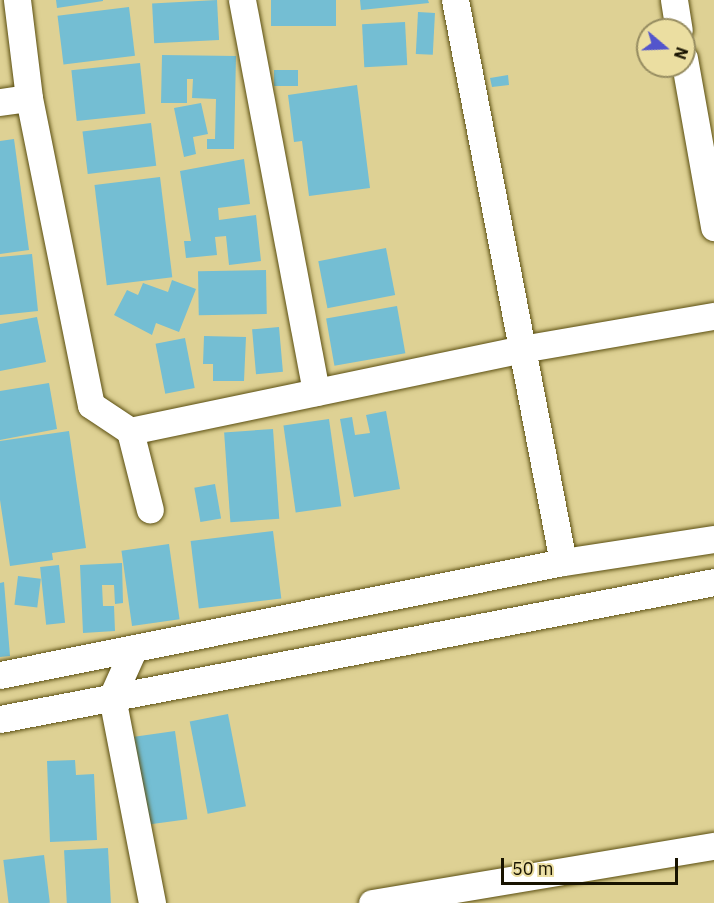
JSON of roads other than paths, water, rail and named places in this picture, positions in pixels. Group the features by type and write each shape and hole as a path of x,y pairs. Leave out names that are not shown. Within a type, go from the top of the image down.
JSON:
{"street":[{"path":"17,0 28,98 91,405 130,431 150,510"},
{"path":"242,0 316,392"},
{"path":"455,0 563,562"},
{"path":"674,0 677,18"},
{"path":"688,78 714,227"},
{"path":"0,102 28,98"},
{"path":"130,431 522,349 714,316"},
{"path":"0,675 563,562 714,539"},
{"path":"0,719 714,582"},
{"path":"134,648 112,697 152,903"},
{"path":"372,903 475,895 714,846"}]}
